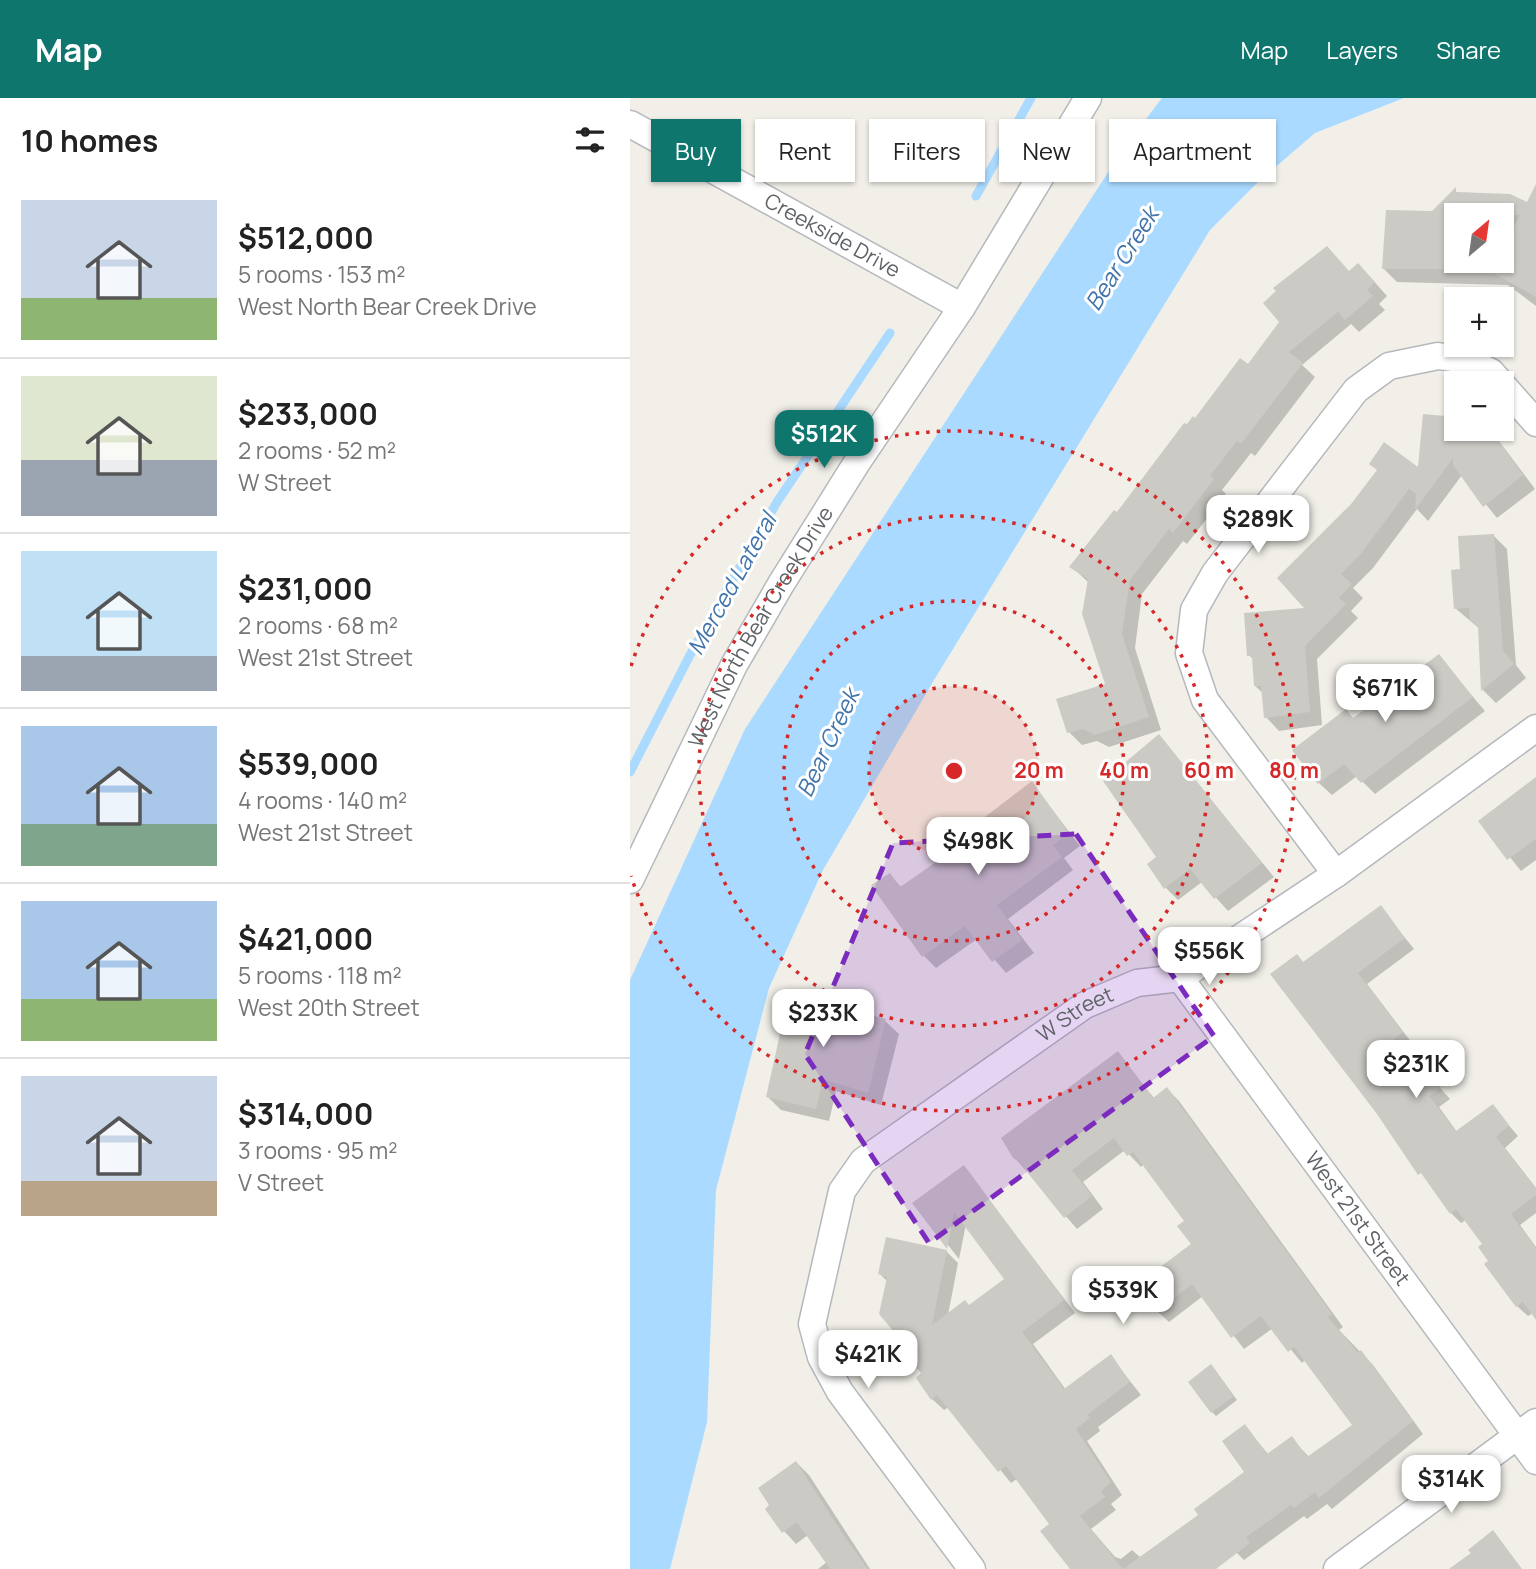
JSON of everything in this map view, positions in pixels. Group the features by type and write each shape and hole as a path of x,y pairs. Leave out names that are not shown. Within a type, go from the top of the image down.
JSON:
{"street":[{"name":"West North Bear Creek Drive","path":"630,880 734,665 781,584 856,464 962,307 1088,98"},
{"name":"Creekside Drive","path":"630,124 962,307"},
{"path":"1336,874 1205,699 1189,653 1194,610 1215,573 1356,390 1389,366 1438,356 1465,360 1491,372 1536,423"},
{"name":"W Street","path":"972,1569 840,1392 821,1357 812,1324 842,1191 863,1161 1085,1005 1137,983 1180,978 1336,874 1536,728"},
{"name":"West 21st Street","path":"1180,978 1527,1429 1536,1461"},
{"path":"1337,1569 1527,1429"}],"highlighted area":[{"path":"1076,834 1214,1036 929,1243 805,1054 893,843"}],"water":[{"path":"1162,98 1404,98 1315,133 1276,167 1276,119 1146,119"},
{"name":"Bear Creek","path":"1109,171 1109,182 1258,182 1210,230 934,680 823,870 769,988 716,1190 707,1422 670,1569 630,1569 630,980 745,729"}],"building":[{"path":"1536,184 1536,297 1494,273 1514,273 1514,226 1520,215 1514,215 1514,203 1444,203 1444,269 1382,269 1386,210 1432,211 1456,187 1456,192 1510,194 1527,202"},
{"path":"1327,246 1349,271 1358,263 1375,282 1367,290 1373,296 1345,320 1338,312 1289,352 1303,363 1241,444 1237,441 1210,476 1214,479 1173,533 1169,529 1130,580 1122,634 1149,717 1095,735 1083,729 1067,733 1056,699 1105,684 1082,614 1088,579 1069,567 1114,510 1117,512 1184,423 1187,424 1193,416 1195,418 1240,358 1248,364 1279,322 1263,303 1276,291 1273,288"},
{"path":"1423,414 1444,416 1444,441 1499,441 1523,475 1483,507 1453,465 1453,458 1415,510 1416,494 1409,489 1360,555 1341,574 1352,584 1339,598 1346,604 1305,646 1310,712 1264,718 1261,686 1254,686 1252,656 1247,656 1244,613 1304,608 1277,578 1351,504 1377,470 1369,464 1384,442 1418,467"},
{"path":"1494,534 1503,650 1514,664 1481,691 1478,626 1470,621 1469,608 1454,609 1451,570 1460,569 1458,536"},
{"path":"1439,654 1473,697 1361,783 1344,764 1318,784 1292,750 1346,709 1353,718"},
{"path":"1159,734 1262,863 1214,899 1190,869 1164,889 1147,864 1156,857 1103,781"},
{"path":"1536,777 1536,839 1507,860 1478,821"},
{"path":"1032,781 1069,833 1053,845 1062,857 997,905 1022,940 992,962 965,926 922,957 871,885 890,873 900,887 965,842 960,836"},
{"path":"1381,905 1405,938 1358,973 1403,1032 1393,1040 1420,1076 1427,1071 1441,1088 1429,1096 1456,1131 1493,1104 1509,1125 1496,1137 1536,1189 1536,1195 1511,1214 1536,1248 1536,1320 1523,1302 1516,1307 1484,1264 1488,1261 1478,1247 1482,1244 1456,1209 1450,1214 1421,1173 1418,1175 1377,1114 1270,974 1297,954 1303,962"},
{"path":"790,989 841,1001 839,1007 886,1019 868,1093 823,1079 816,1109 766,1097"},
{"path":"1118,1051 1153,1098 1167,1087 1332,1314 1328,1317 1358,1353 1361,1350 1413,1421 1319,1498 1315,1492 1294,1508 1291,1505 1246,1537 1250,1543 1216,1569 1123,1569 1198,1515 1194,1509 1244,1472 1222,1441 1245,1424 1267,1454 1292,1436 1307,1457 1352,1425 1294,1347 1288,1352 1261,1316 1231,1338 1192,1284 1156,1312 1136,1285 1191,1244 1177,1226 1184,1221 1133,1152 1127,1156 1114,1138 1072,1170 1092,1196 1064,1218 1013,1158 1001,1138"},
{"path":"964,1165 1064,1300 1022,1332 1064,1389 1111,1354 1130,1382 1087,1415 1090,1418 1076,1429 1111,1482 1101,1491 1105,1497 1080,1516 1123,1569 1070,1569 1040,1531 1049,1524 1006,1466 998,1472 937,1395 931,1400 916,1378 921,1373 899,1350 905,1345 879,1314 887,1277 878,1274 886,1237 947,1250 932,1325 965,1300 969,1305 1004,1279 954,1212 947,1249 912,1203"},
{"path":"1211,1364 1234,1396 1211,1413 1188,1382"},
{"path":"796,1461 868,1569 830,1569 797,1522 782,1533 765,1509 769,1505 758,1488"},
{"path":"1493,1530 1522,1569 1449,1569 1471,1553 1468,1550"}],"waterway":[{"name":"Merced Lateral","path":"976,196 1031,98"},
{"name":"Merced Lateral","path":"630,772 690,655 777,502 890,333"}]}
